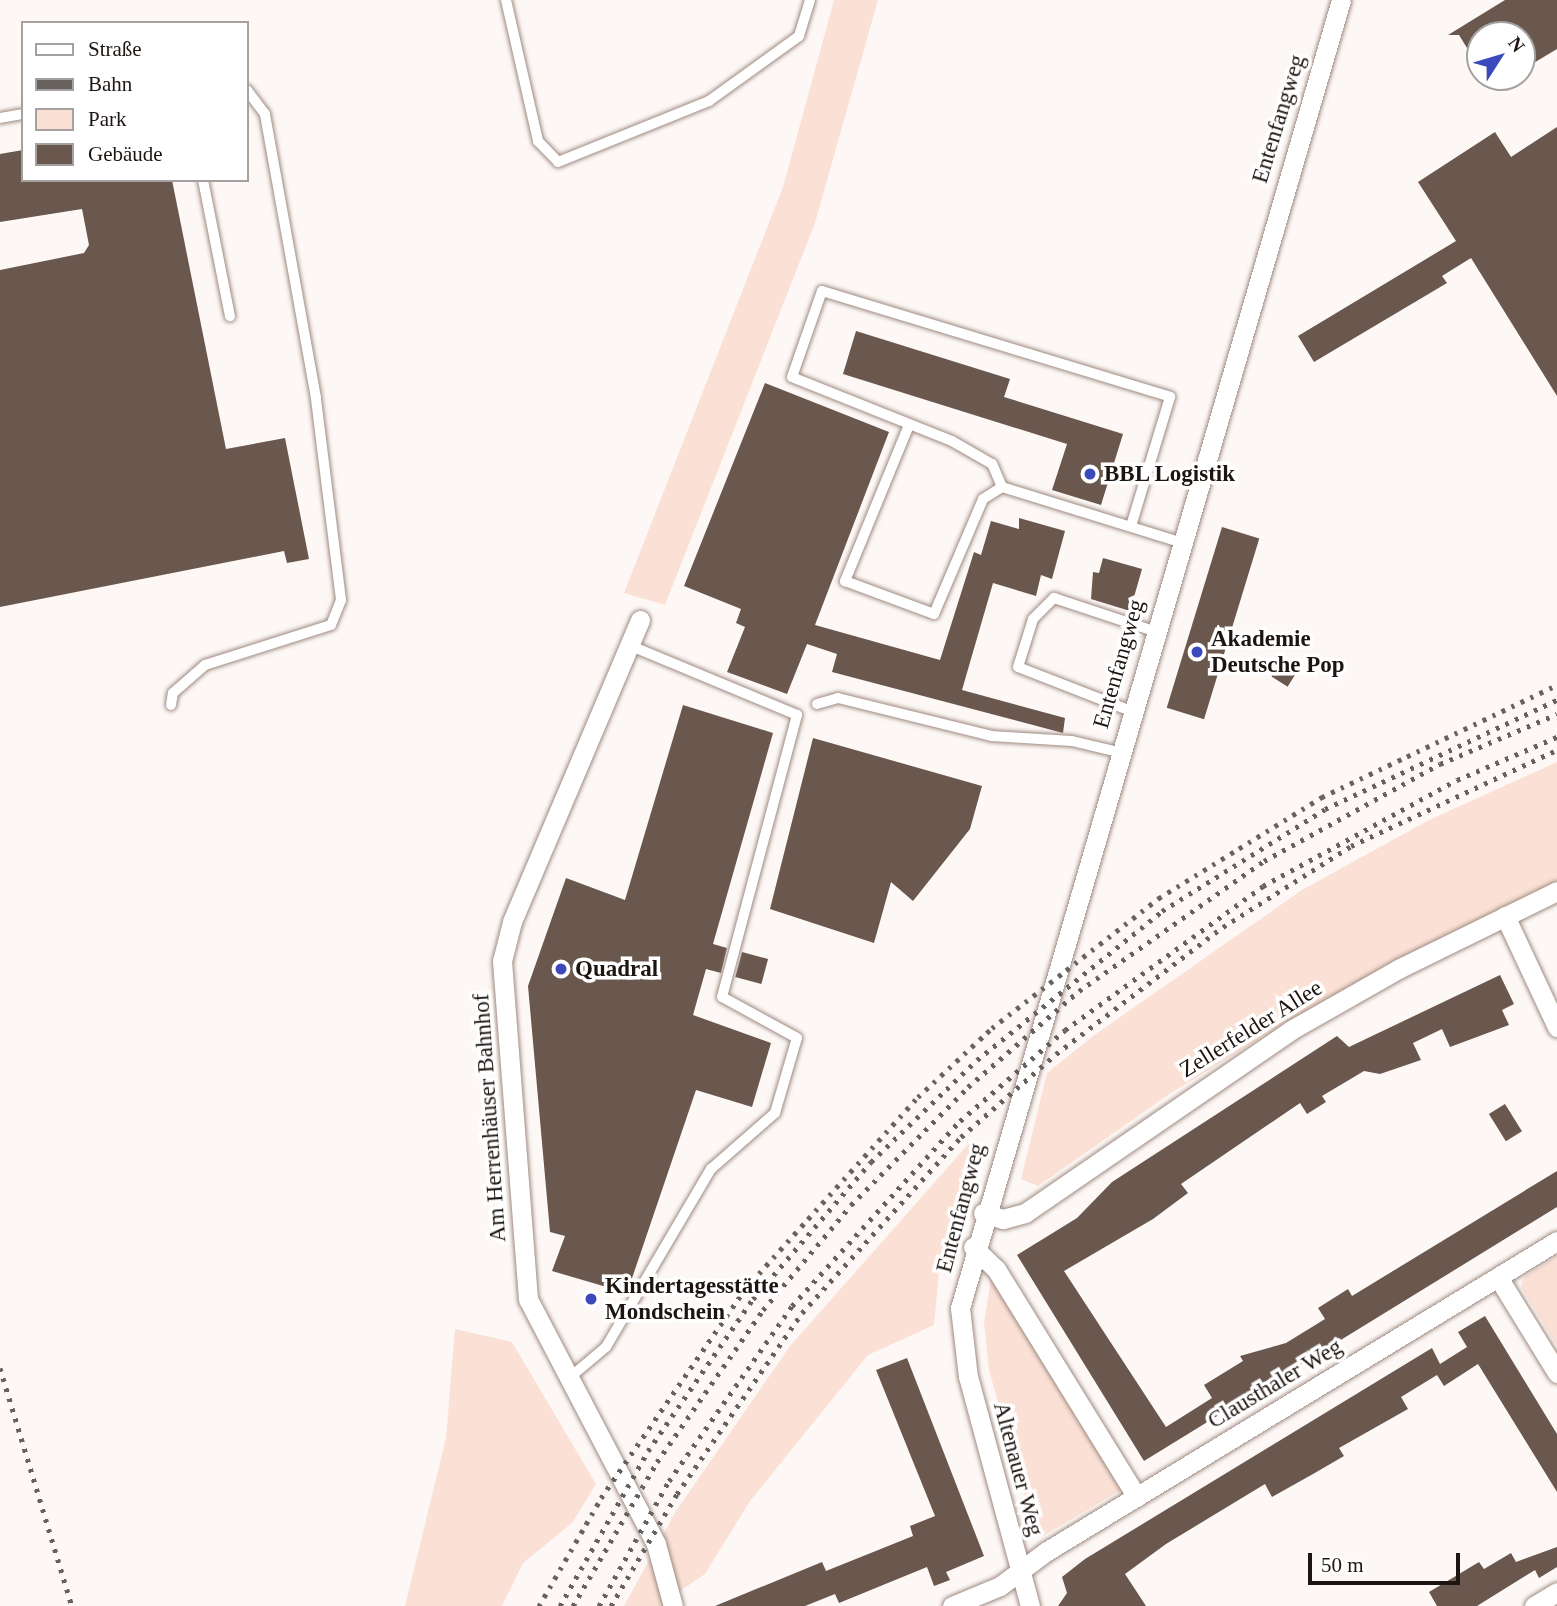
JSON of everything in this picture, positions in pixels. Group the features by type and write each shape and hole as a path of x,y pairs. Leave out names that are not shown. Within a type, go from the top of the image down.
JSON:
{"street":[{"name":"Entenfangweg","path":"961,1344 960,1308 973,1247 1341,0"},
{"name":"Am Herrenhäuser Bahnhof","path":"640,620 512,922 502,961 528,1299 567,1380 650,1532 673,1606"},
{"name":"Zellerfelder Allee","path":"983,1213 1003,1219 1024,1213 1292,1030 1557,891"},
{"path":"1505,916 1557,1027"},
{"name":"Clausthaler Weg","path":"952,1606 1020,1571 1557,1241"},
{"path":"973,1247 996,1269 1137,1497"},
{"path":"1498,1277 1557,1373"},
{"name":"Altenauer Weg","path":"961,1344 1030,1606"},
{"path":"1534,1606 1557,1592"}],"lane":[{"path":"506,0 538,141 558,162 709,101 799,36 810,0"},
{"path":"171,705 173,693 205,665 331,625 341,600 316,398 265,114 248,91"},
{"path":"0,118 21,114"},
{"path":"203,182 230,316"},
{"path":"1002,487 992,464 909,425 792,377 822,291 1170,397 1131,526"},
{"path":"909,425 845,581 934,614 983,499 1002,487 1180,542"},
{"path":"1131,711 1018,667 1032,619 1054,598 1154,631"},
{"path":"567,1380 606,1347 711,1169 754,1138 775,1113 797,1038 722,997 797,715 629,645"},
{"path":"817,704 838,698 990,736 1072,741 1118,752"}],"green space":[{"path":"834,0 878,0 815,223 665,605 624,593 783,187"},
{"path":"1557,762 1557,883 1287,1022 1171,1093 1038,1186 1021,1179 1047,1073 1093,1036 1302,890 1429,820"},
{"path":"972,1140 939,1272 934,1325 868,1355 750,1501 705,1574 671,1597 673,1606 624,1606 676,1511 790,1346"},
{"path":"1557,1256 1557,1346 1521,1287 1524,1277"},
{"path":"991,1279 1123,1489 1043,1536 1033,1528 989,1370 984,1323"},
{"path":"455,1329 512,1342 596,1484 572,1523 523,1563 502,1606 405,1606 446,1438"}],"building":[{"path":"1505,0 1557,0 1557,49 1536,62 1536,21 1471,21"},
{"path":"1466,24 1466,46 1459,35 1448,35"},
{"path":"1557,127 1557,396 1471,258 1442,276 1447,283 1314,362 1298,336 1456,241 1418,182 1495,132 1511,157"},
{"path":"21,150 21,182 172,182 226,449 285,438 309,559 287,563 284,551 0,607 0,270 84,253 89,245 82,209 0,222 0,154"},
{"path":"856,331 1010,379 1004,397 1123,434 1101,505 1052,490 1067,444 843,374"},
{"path":"765,383 889,432 815,625 940,660 974,552 981,555 991,521 1019,529 1019,518 1065,531 1052,579 1041,575 1036,596 993,583 962,690 1065,718 1063,733 832,672 837,654 807,644 787,694 727,672 745,627 736,623 741,609 684,586"},
{"path":"1222,527 1259,538 1204,719 1167,708"},
{"path":"1103,558 1142,569 1130,611 1091,599 1093,572 1099,573"},
{"path":"1280,663 1296,673 1288,687 1272,677"},
{"path":"683,705 773,733 713,944 727,948 721,973 706,969 693,1015 771,1043 752,1107 696,1090 627,1293 552,1271 565,1236 550,1232 528,986 566,878 625,900"},
{"path":"813,738 982,786 970,829 913,901 891,882 874,943 770,909"},
{"path":"742,952 768,959 761,984 735,977"},
{"path":"1500,975 1514,1004 1502,1010 1509,1025 1450,1047 1442,1029 1413,1043 1421,1060 1380,1074 1364,1071 1322,1096 1326,1102 1307,1114 1300,1103 1181,1184 1188,1193 1153,1219 1064,1271 1166,1427 1212,1398 1204,1385 1243,1361 1240,1356 1286,1343 1325,1319 1318,1308 1348,1289 1352,1296 1557,1171 1557,1207 1144,1461 1017,1255 1077,1218 1112,1182 1337,1036 1349,1047"},
{"path":"1505,1104 1522,1131 1506,1141 1489,1114"},
{"path":"1485,1316 1557,1434 1557,1492 1478,1364 1444,1386 1437,1375 1401,1397 1408,1409 1339,1448 1344,1456 1313,1474 1272,1497 1265,1484 1166,1544 1125,1574 1146,1606 1058,1606 1067,1593 1062,1577 1085,1559 1432,1348 1440,1364 1467,1347 1458,1332"},
{"path":"907,1358 984,1556 946,1572 950,1580 934,1586 927,1567 839,1603 835,1594 805,1606 715,1606 822,1562 826,1571 913,1536 910,1526 935,1516 876,1370"},
{"path":"1557,1547 1557,1567 1539,1578 1535,1570 1477,1606 1437,1606 1429,1592 1479,1562 1484,1569 1511,1553 1516,1562"}],"railway":[{"path":"539,1606 601,1498 745,1289 918,1097 992,1028 1159,898 1322,797 1557,685"},
{"path":"560,1606 648,1451 753,1299 871,1162 977,1060 1162,911 1325,809 1557,700"},
{"path":"573,1606 657,1462 763,1310 851,1205 968,1087 1079,991 1264,861 1440,764 1557,714"},
{"path":"599,1606 669,1481 792,1306 960,1121 1065,1030 1263,886 1457,780 1557,737"},
{"path":"611,1606 677,1494 802,1313 961,1137 1056,1054 1223,927 1351,846 1557,750"},
{"path":"0,1368 72,1606"}],"place":[{"name":"BBL Logistik","path":"1090,474"},
{"name":"Akademie Deutsche Pop","path":"1197,652"},
{"name":"Quadral","path":"561,969"},
{"name":"Kindertagesstätte Mondschein","path":"591,1299"}]}
